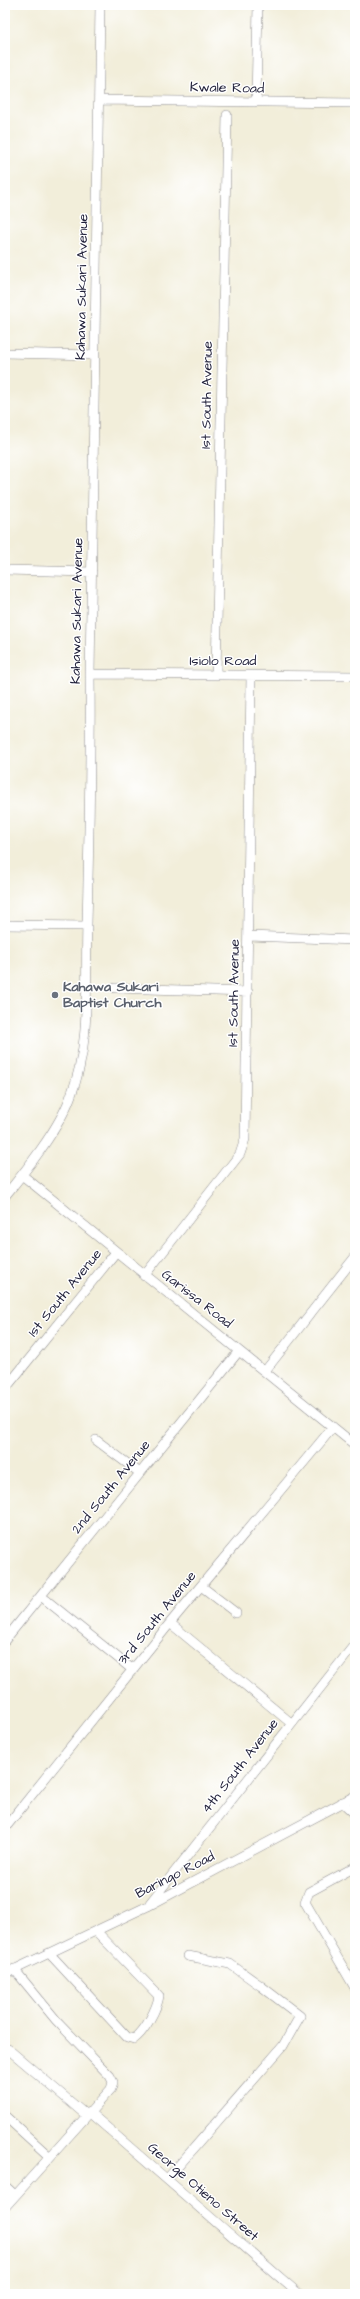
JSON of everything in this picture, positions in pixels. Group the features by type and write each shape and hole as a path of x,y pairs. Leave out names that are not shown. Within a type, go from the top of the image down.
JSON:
{"street":[{"name":"Kahawa Sukari Avenue","path":"5,1196 22,1175 63,1114 75,1084 82,1056 85,1009 91,760 90,674 100,5"},
{"path":"256,102 258,5"},
{"name":"Kwale Road","path":"99,100 227,109 256,102 355,103"},
{"name":"1st South Avenue","path":"216,675 227,109"},
{"path":"5,353 94,355"},
{"path":"5,570 92,572"},
{"name":"Isiolo Road","path":"90,674 355,676"},
{"name":"1st South Avenue","path":"144,1276 244,1147 249,936 251,676"},
{"path":"5,925 87,926"},
{"path":"249,936 355,940"},
{"path":"115,988 248,992"},
{"name":"Garissa Road","path":"22,1175 144,1276 239,1350 355,1445"},
{"name":"1st South Avenue","path":"5,1389 116,1252"},
{"path":"264,1371 355,1257"},
{"name":"2nd South Avenue","path":"5,1640 239,1350"},
{"name":"3rd South Avenue","path":"5,1828 170,1623 333,1427"},
{"path":"96,1440 140,1473"},
{"path":"201,1586 236,1613"},
{"path":"41,1596 133,1670"},
{"path":"170,1623 291,1723"},
{"name":"4th South Avenue","path":"148,1906 291,1723 355,1644"},
{"name":"Baringo Road","path":"5,1974 148,1906 355,1796"},
{"path":"342,1802 355,1814"},
{"path":"355,1867 309,1892 305,1902 355,1988"},
{"path":"49,1953 127,2037 134,2039 142,2031 158,2002 159,1996 96,1931"},
{"path":"167,2179 283,2046 300,2016 230,1964 188,1956"},
{"path":"5,2207 87,2113 111,2089 113,2082 110,2076 56,2020 14,1969"},
{"name":"George Otieno Street","path":"8,2049 167,2179 299,2294"},
{"path":"5,2116 50,2157"},
{"path":"5,2186 15,2195"}],"place":[{"name":"Kahawa Sukari Baptist Church","path":"55,995"}]}
